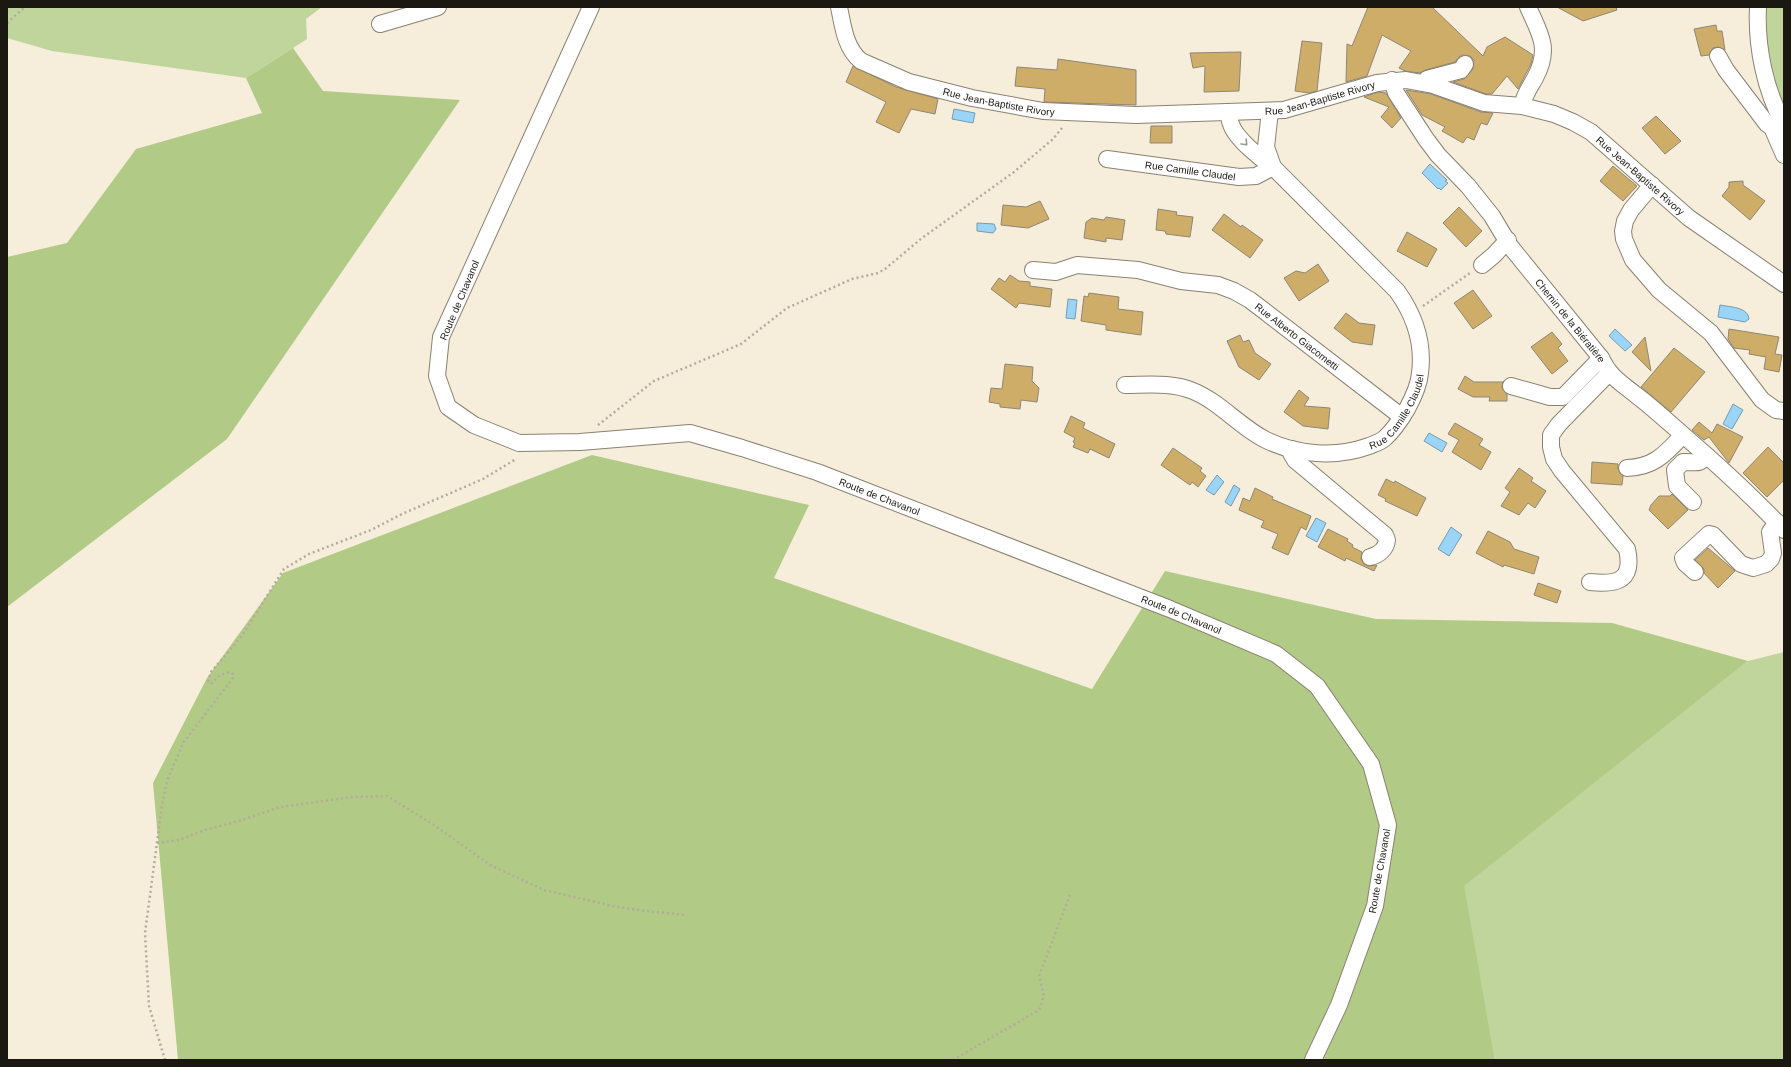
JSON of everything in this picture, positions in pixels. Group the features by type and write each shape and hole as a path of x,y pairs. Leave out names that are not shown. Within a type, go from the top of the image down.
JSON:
{"street":[{"path":"380,24 438,7"},
{"name":"Route de Chavanol","path":"591,7 441,337 437,376 448,407 474,425 519,443 580,442 690,433 810,470 1170,609 1276,654 1317,686 1371,764 1388,825 1375,906 1339,1005 1313,1060"},
{"name":"Rue Jean-Baptiste Rivory","path":"839,7 849,48 855,56 868,65 909,82 972,98 1044,111 1136,115 1270,111 1290,108 1350,90 1392,80 1406,80 1425,82 1454,91 1484,103 1522,106 1554,114 1591,132 1695,222 1784,284"},
{"path":"1522,106 1523,99 1539,68 1544,50 1543,43 1528,7"},
{"path":"1758,7 1760,52 1767,85 1781,126 1775,136 1784,155"},
{"path":"1718,56 1726,70 1767,124 1781,126"},
{"path":"1425,82 1428,78 1461,70 1465,64"},
{"name":"Chemin de la Biératière","path":"1392,80 1396,93 1426,139 1438,155 1468,186 1487,210 1508,240 1510,246 1601,358 1609,373 1683,434 1746,491 1780,526"},
{"name":"Rue Camille Claudel","path":"1270,111 1266,147 1273,167"},
{"name":"Rue Camille Claudel","path":"1125,385 1154,384 1174,386 1193,391 1207,398 1248,430 1267,440 1292,449 1321,453 1341,453 1359,450 1384,439 1402,417 1413,399 1419,381 1422,360 1421,345 1412,314 1396,291 1273,167 1254,152 1230,124 1229,112"},
{"name":"Rue Camille Claudel","path":"1107,159 1239,177 1256,176 1273,167"},
{"path":"1652,185 1631,210 1625,221 1623,231 1624,239 1633,260 1659,290 1711,333 1756,393 1776,410 1784,411"},
{"path":"1482,265 1508,240"},
{"name":"Rue Alberto Giacometti","path":"1033,270 1056,272 1077,265 1138,270 1181,281 1218,285 1234,291 1250,300 1402,417"},
{"path":"1511,386 1550,397 1563,397 1601,358"},
{"path":"1590,582 1604,584 1621,580 1627,571 1630,562 1628,549 1562,471 1554,459 1551,447 1551,435 1559,424 1609,373"},
{"path":"1627,468 1635,468 1663,457 1683,434"},
{"path":"1292,449 1291,453 1295,460 1385,535 1387,540 1384,548 1379,554 1370,557"},
{"path":"1693,502 1677,486 1675,470 1683,462 1698,463 1707,456"},
{"path":"1695,572 1685,563 1683,558 1709,534 1745,566 1753,568 1766,564 1773,553 1770,532 1780,526"}],"path":[{"path":"7,23 25,7"},
{"path":"580,442 600,422 654,381 741,344 787,308 852,279 871,275 885,269 922,238 995,186 1039,152 1061,130 1065,120 1065,112"},
{"path":"1412,314 1482,265"},
{"path":"165,1060 149,1006 145,933 164,793 173,764 183,743 233,678 233,674 230,672 226,673 212,683 208,682 211,672 241,636 284,569 309,554 371,530 402,514 483,479 526,453 539,442"},
{"path":"157,843 179,840 205,830 239,821 280,807 353,797 387,796 434,824 490,865 544,890 613,906 687,915"},
{"path":"953,1060 1039,1010 1044,996 1039,976 1070,895"}],"green space":[{"path":"7,7 322,7 306,19 307,39 246,78 52,51 7,38"},
{"path":"1752,7 1784,7 1784,141"},
{"path":"293,48 323,91 460,100 227,439 7,607 7,257 67,243 136,149 262,113 246,78"},
{"path":"592,455 809,505 774,578 1092,689 1165,571 1376,619 1612,623 1748,661 1464,886 1495,1060 178,1060 153,783 207,678 283,573"},
{"path":"1784,652 1784,1060 1495,1060 1463,886 1748,661"}],"water":[{"path":"954,109 975,113 973,123 952,119"},
{"path":"1430,164 1447,180 1445,181 1448,183 1441,190 1439,188 1438,189 1422,173"},
{"path":"977,223 994,224 996,229 993,233 977,231"},
{"path":"1068,299 1077,300 1075,319 1066,318"},
{"path":"1720,305 1742,310 1748,315 1749,319 1745,322 1718,317"},
{"path":"1615,329 1632,345 1625,351 1609,336"},
{"path":"1733,404 1743,410 1732,429 1723,424"},
{"path":"1429,433 1447,443 1442,452 1424,441"},
{"path":"1217,475 1224,482 1214,495 1206,490"},
{"path":"1234,485 1240,489 1231,506 1225,502"},
{"path":"1316,518 1326,523 1317,542 1306,536"},
{"path":"1451,527 1462,535 1449,556 1438,549"}],"building":[{"path":"1368,7 1432,7 1483,56 1487,47 1505,37 1533,55 1531,64 1518,89 1507,76 1492,94 1486,94 1453,82 1464,79 1473,69 1474,60 1470,56 1461,55 1455,62 1425,70 1420,73 1405,71 1399,68 1411,51 1382,35 1367,76 1346,82 1347,44 1352,46"},
{"path":"1557,7 1616,7 1617,10 1583,21"},
{"path":"1716,25 1717,31 1722,31 1725,50 1718,47 1713,48 1709,55 1701,56 1694,29"},
{"path":"1302,41 1322,43 1317,91 1309,93 1295,91"},
{"path":"1241,52 1239,91 1204,92 1205,66 1193,68 1190,53"},
{"path":"1058,59 1136,70 1136,105 1044,102 1045,89 1015,86 1017,67 1057,70"},
{"path":"853,66 896,87 938,99 935,114 911,109 899,133 876,122 886,102 846,82"},
{"path":"1406,90 1431,94 1481,112 1493,113 1487,125 1481,123 1474,140 1467,137 1463,143 1442,131 1445,127 1422,115"},
{"path":"1378,92 1386,93 1401,118 1392,128 1381,117 1389,107 1364,97"},
{"path":"1656,116 1681,141 1665,154 1642,128"},
{"path":"1151,126 1172,126 1172,143 1150,143"},
{"path":"1613,166 1637,186 1623,201 1600,181"},
{"path":"1743,181 1743,185 1765,201 1750,220 1722,196 1729,187 1729,182"},
{"path":"1040,201 1049,219 1028,228 1001,225 1003,205 1026,207"},
{"path":"1459,207 1482,231 1466,247 1443,223"},
{"path":"1158,209 1177,212 1176,215 1193,217 1190,237 1166,234 1165,231 1156,230"},
{"path":"1224,214 1241,227 1242,225 1263,240 1250,258 1212,230"},
{"path":"1106,217 1125,220 1122,240 1106,238 1106,242 1084,238 1086,222 1092,218 1104,220"},
{"path":"1407,232 1437,249 1427,267 1397,251"},
{"path":"1318,264 1329,281 1299,301 1284,278 1296,271 1305,273"},
{"path":"1010,275 1019,281 1030,282 1030,286 1052,289 1050,307 1019,303 1016,308 991,289 999,278 1005,282"},
{"path":"1473,290 1492,316 1473,329 1454,303"},
{"path":"1089,293 1119,297 1118,309 1143,312 1141,335 1106,330 1106,325 1081,321 1084,296 1088,297"},
{"path":"1346,313 1359,323 1375,325 1372,345 1352,342 1334,328"},
{"path":"1729,329 1779,337 1775,354 1782,355 1779,372 1764,369 1766,357 1749,354 1750,350 1734,348 1728,339"},
{"path":"1552,332 1562,344 1558,348 1568,361 1552,374 1531,347"},
{"path":"1240,335 1243,342 1249,340 1255,353 1271,364 1259,380 1239,367 1227,341"},
{"path":"1645,337 1651,371 1632,352"},
{"path":"1674,348 1705,372 1671,412 1641,387"},
{"path":"1005,364 1033,367 1032,381 1039,388 1037,402 1021,400 1020,409 1000,407 1000,404 989,402 991,388 1002,389"},
{"path":"1465,376 1474,382 1503,382 1502,388 1507,394 1507,401 1489,401 1490,397 1473,397 1458,389"},
{"path":"1299,390 1309,398 1304,406 1330,408 1328,429 1303,426 1284,412"},
{"path":"1071,416 1085,423 1083,428 1115,444 1109,458 1090,449 1088,453 1073,447 1075,438 1064,432"},
{"path":"1699,422 1712,433 1717,424 1743,437 1729,463 1709,437 1704,440 1692,430"},
{"path":"1455,423 1483,439 1479,445 1491,452 1481,470 1452,452 1459,440 1448,434"},
{"path":"1768,447 1784,463 1784,480 1767,497 1743,473"},
{"path":"1173,448 1202,468 1200,471 1206,476 1198,487 1192,482 1190,485 1161,465"},
{"path":"1592,462 1618,464 1618,469 1623,476 1622,485 1591,483"},
{"path":"1519,468 1533,478 1531,481 1546,491 1535,508 1528,503 1519,515 1501,506 1510,492 1505,488"},
{"path":"1386,479 1394,483 1395,481 1426,498 1417,516 1385,501 1386,499 1378,495"},
{"path":"1255,488 1273,497 1272,499 1311,516 1306,530 1301,527 1288,555 1272,548 1278,534 1261,527 1264,521 1239,510 1243,498 1250,501"},
{"path":"1672,494 1688,510 1668,529 1649,510 1651,505 1659,496 1670,496"},
{"path":"1328,529 1348,539 1347,541 1353,545 1352,547 1362,552 1361,559 1364,564 1368,566 1377,565 1374,571 1346,558 1345,561 1318,547"},
{"path":"1488,531 1510,542 1514,549 1539,557 1534,574 1504,565 1503,567 1476,553"},
{"path":"1708,548 1735,571 1718,588 1704,573 1704,569 1695,560"},
{"path":"1538,583 1561,591 1557,603 1534,595"}]}
